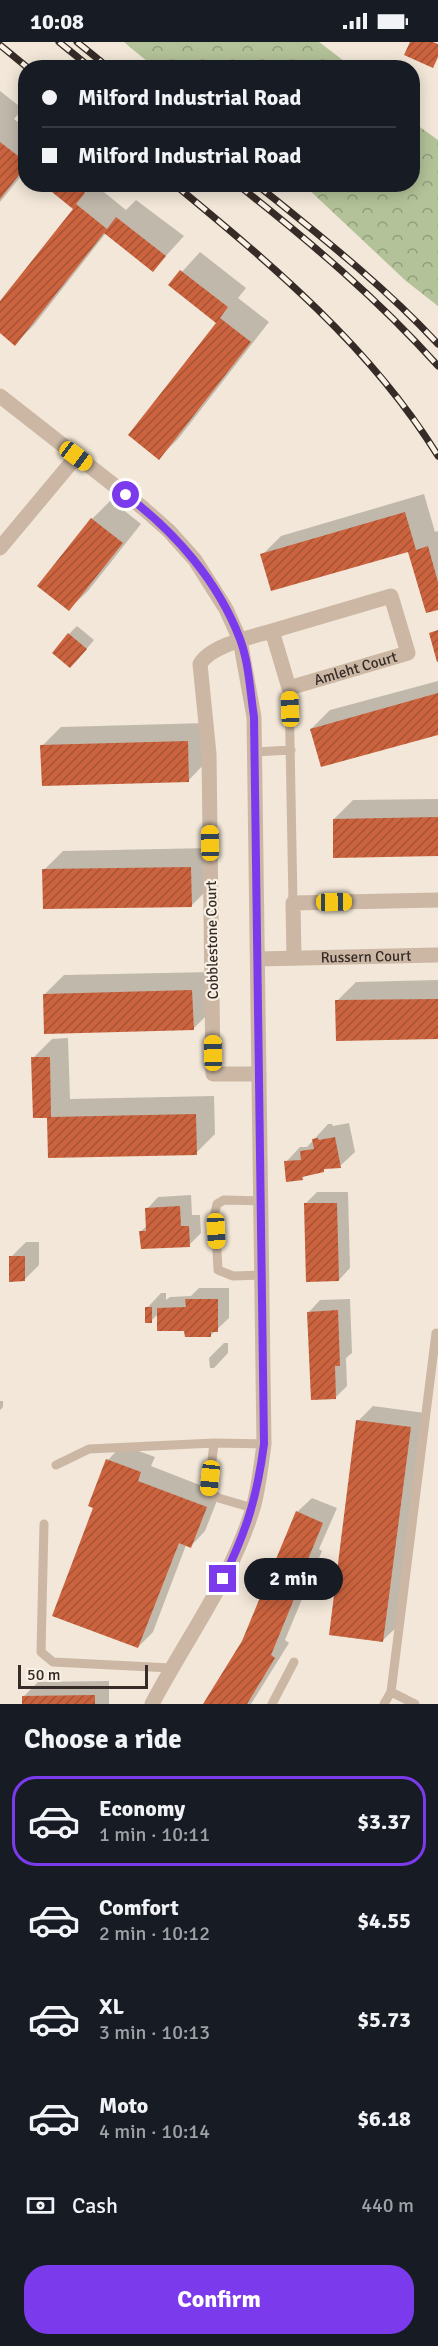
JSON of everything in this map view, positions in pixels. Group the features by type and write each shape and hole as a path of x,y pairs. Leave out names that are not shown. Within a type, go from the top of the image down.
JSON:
{"street":[{"path":"0,396 143,507 188,552 226,609 240,640 254,717 264,1444 253,1508 238,1549 152,1704"},
{"path":"0,548 76,456"},
{"name":"Amleht Court","path":"240,640 391,596 408,653 289,688"},
{"path":"272,631 289,688"},
{"name":"Cobblestone Court","path":"240,640 204,657 200,671 209,754 213,1074 259,1074"},
{"path":"294,958 293,903 438,900"},
{"name":"Russern Court","path":"258,959 438,955"}],"lane":[{"path":"289,688 293,903"},
{"path":"255,752 291,750"},
{"path":"261,1201 224,1200 217,1204 215,1212 218,1270 233,1276 263,1275"},
{"path":"384,1704 391,1692 436,1333 438,1334"},
{"path":"56,1465 88,1449 214,1443 264,1444"},
{"path":"214,1443 208,1495 253,1508"},
{"path":"44,1524 41,1652 54,1662 171,1668"},
{"path":"272,1704 294,1662"},
{"path":"391,1692 415,1704"}],"green space":[{"path":"124,42 319,42 343,60 146,60"},
{"path":"420,127 438,140 438,306 406,281 311,192 420,192"}],"building":[{"path":"410,42 438,44 438,57 433,68 420,62 420,60 404,55"},
{"path":"0,142 18,156 18,176 0,199"},
{"path":"52,192 84,192 76,204 107,229 116,217 166,256 153,272 104,233 15,346 0,333 0,301 73,209"},
{"path":"180,270 228,307 220,318 251,342 159,460 128,435 216,323 168,285"},
{"path":"405,512 416,550 428,546 438,582 438,610 426,613 408,552 271,591 260,554"},
{"path":"91,518 123,543 69,611 37,586"},
{"path":"438,630 438,662 437,662 429,633"},
{"path":"68,633 87,649 70,668 52,653"},
{"path":"438,693 438,735 321,767 310,729"},
{"path":"188,741 189,782 42,786 40,745"},
{"path":"438,817 438,856 333,858 333,819"},
{"path":"191,867 192,907 43,909 42,869"},
{"path":"192,990 194,1030 44,1034 43,994"},
{"path":"438,999 438,1039 336,1041 335,1000"},
{"path":"31,1057 50,1057 51,1117 196,1114 197,1155 48,1158 47,1118 33,1118"},
{"path":"335,1137 341,1168 324,1169 324,1172 302,1177 303,1180 286,1182 284,1161 301,1160 300,1151 314,1149 312,1139"},
{"path":"304,1203 337,1203 339,1281 306,1282"},
{"path":"180,1206 181,1226 189,1226 190,1247 141,1249 139,1231 146,1231 145,1208"},
{"path":"9,1256 25,1256 25,1281 9,1282"},
{"path":"185,1299 218,1299 218,1332 211,1332 211,1337 185,1337 184,1331 157,1331 157,1308 186,1307"},
{"path":"145,1307 152,1307 152,1323 145,1323"},
{"path":"338,1310 340,1366 335,1366 336,1399 311,1400 307,1312"},
{"path":"356,1420 411,1427 383,1642 329,1635"},
{"path":"106,1459 141,1472 138,1481 207,1507 191,1548 179,1543 138,1648 52,1616 93,1508 88,1506"},
{"path":"296,1511 323,1523 271,1655 275,1658 247,1704 203,1704 242,1641"},
{"path":"95,1695 95,1704 22,1704 22,1696"}],"railway":[{"path":"59,42 81,60"},
{"path":"77,42 99,60"},
{"path":"0,45 18,60"},
{"path":"184,192 283,277 351,343 411,416 438,456"},
{"path":"247,192 342,271 438,366"},
{"path":"266,192 373,281 438,344"}],"route":[{"path":"126,495 169,531 195,560 226,609 240,640 254,717 264,1444 253,1508 238,1549 223,1579"}]}
